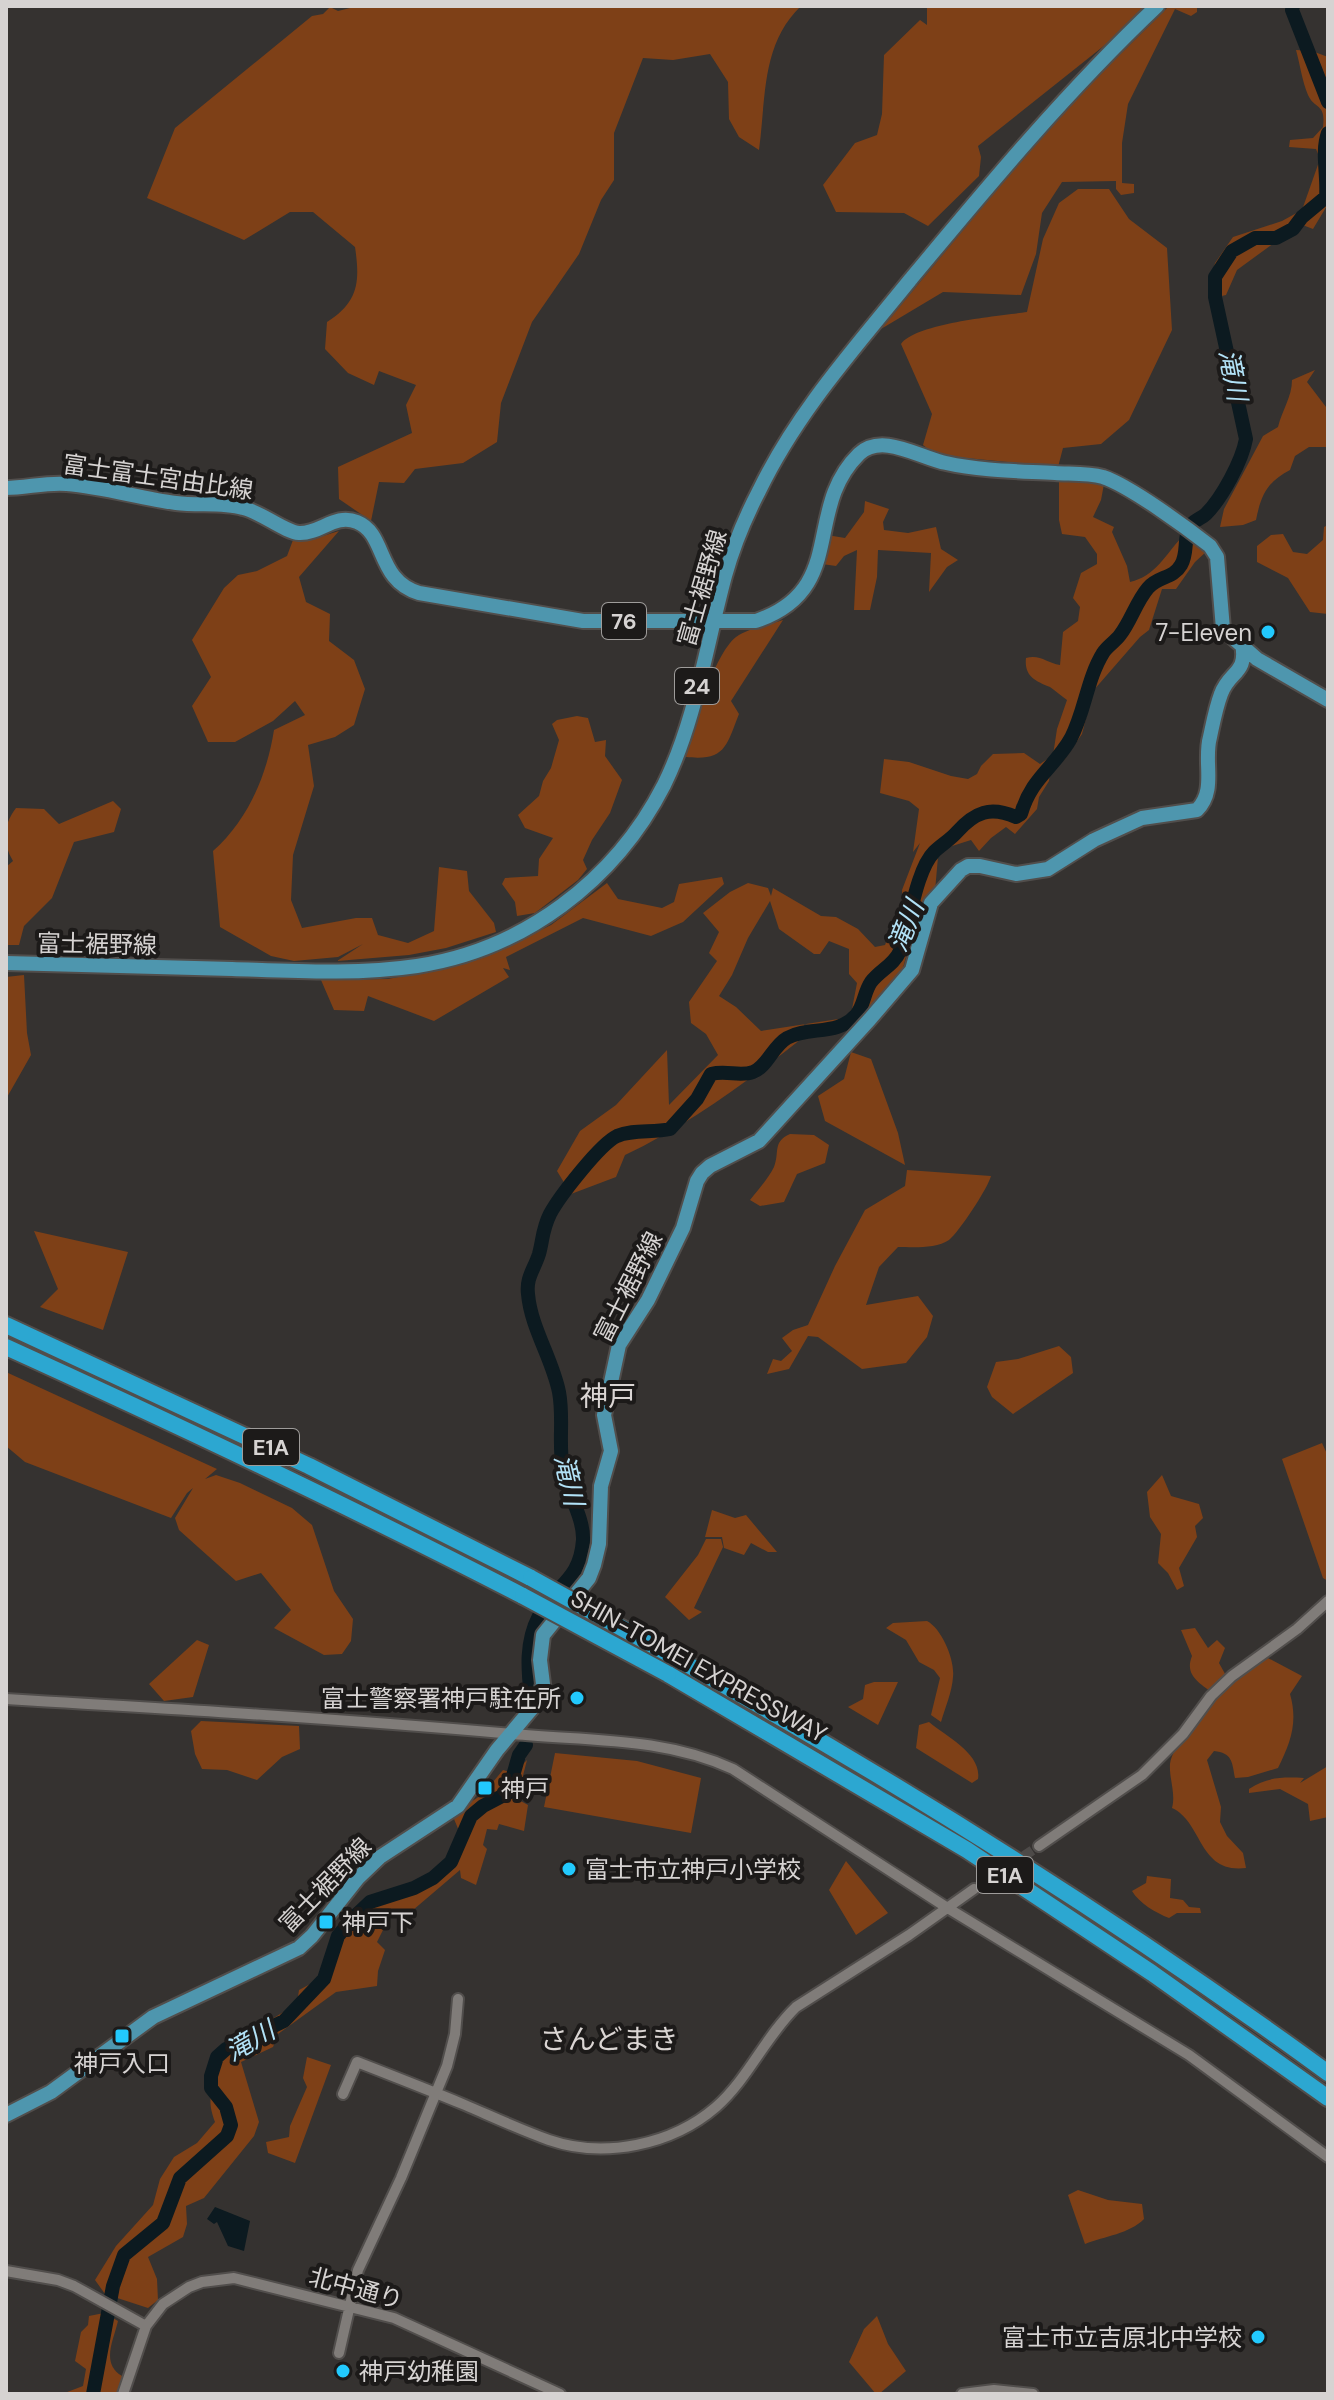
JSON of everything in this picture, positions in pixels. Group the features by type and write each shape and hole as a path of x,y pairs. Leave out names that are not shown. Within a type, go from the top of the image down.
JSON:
{"highway":[{"name":"SHIN-TOMEI EXPRESSWAY","path":"6,1325 309,1466 531,1578 676,1658 859,1763 1065,1892 1226,1999 1328,2073"},
{"name":"SHIN-TOMEI EXPRESSWAY","path":"6,1347 397,1531 668,1674 980,1858 1164,1981 1328,2098"}],"main road":[{"name":"富士裾野線","path":"6,963 388,970 446,961 501,942 550,915 577,895 602,872 643,822 664,785 679,750 725,575 746,516 780,451 809,405 1048,117 1157,6"},
{"name":"富士富士宮由比線","path":"6,488 63,483 179,504 232,506 261,514 297,533 309,532 335,521 354,521 361,523 372,534 392,577 401,586 419,593 583,621 756,621 776,614 802,593 815,569 832,499 841,480 857,456 875,445 965,466 1103,477 1121,485 1210,546 1217,557 1223,629 1257,659 1328,700"},
{"name":"富士裾野線","path":"6,2115 51,2092 153,2017 299,1948 358,1878 380,1857 458,1806 542,1694 540,1648 543,1635 589,1578 599,1544 601,1486 611,1451 604,1415 619,1345 648,1300 683,1228 702,1173 759,1141 912,970 931,903 961,870 968,866 980,866 1024,874 1048,869 1094,840 1142,818 1197,810 1209,791 1207,749 1221,693 1241,668 1244,655 1242,644"}],"street":[{"path":"1039,1846 1142,1775 1183,1734 1211,1696 1232,1676 1297,1629 1328,1601"},
{"path":"6,1699 322,1717 636,1742 667,1747 716,1762 1189,2055 1328,2157"},
{"path":"343,2094 357,2062 566,2145 626,2147 671,2135 716,2107 796,2007 909,1935 974,1889"},
{"path":"339,2353 358,2270 401,2178 450,2055 458,1999"},
{"path":"6,2271 58,2280 146,2326 123,2394"},
{"name":"北中通り","path":"146,2326 175,2294 216,2278 234,2278 350,2305 411,2324 560,2394"},
{"path":"962,2394 994,2390 1033,2394"}],"shaded area":[{"path":"358,6 801,6 788,21 772,55 759,150 739,137 729,119 728,82 710,54 673,60 643,58 614,133 614,180 601,200 579,254 532,322 501,403 497,442 463,463 415,469 404,483 379,482 371,521 339,499 338,467 412,433 406,405 416,385 379,371 374,385 348,373 325,349 327,322 346,307 355,290 355,247 313,212 290,212 244,240 147,198 175,128 312,16 323,14 330,7 338,11"},
{"path":"927,6 1154,6 978,146 981,157 979,176 928,226 904,213 836,212 823,185 855,143 877,135 882,114 884,55 920,20 927,25"},
{"path":"1169,6 1197,6 1197,12 1191,16 1175,9 1128,104 1122,143 1122,183 1134,184 1134,193 1121,195 1116,189 1116,181 1062,182 1042,213 1036,254 1021,295 943,292 881,329 1011,172 1085,89"},
{"path":"1296,50 1312,51 1328,57 1328,204 1313,229 1300,224 1237,270 1226,295 1213,298 1208,292 1215,263 1233,237 1282,221 1302,210 1320,159 1316,149 1289,147 1290,140 1313,138 1323,127 1323,114 1308,95"},
{"path":"1078,189 1109,189 1129,219 1167,248 1172,330 1129,420 1101,444 1063,448 1058,467 935,455 923,445 932,414 901,344 923,331 940,326 1027,312 1043,239 1059,203"},
{"path":"1315,370 1307,382 1326,407 1328,447 1309,447 1295,456 1290,470 1266,490 1256,520 1243,525 1220,527 1224,509 1263,436 1278,427 1292,380"},
{"path":"1059,480 1104,484 1093,517 1114,527 1112,532 1127,566 1130,582 1153,570 1182,537 1198,543 1207,551 1176,589 1162,589 1149,630 1093,691 1082,734 1065,759 1050,772 1037,809 1015,834 1006,827 979,851 971,840 949,847 938,857 935,891 913,931 903,968 862,1019 846,1030 805,1024 845,1018 852,1009 857,983 849,974 849,949 829,941 820,954 814,954 779,929 770,901 719,996 736,1007 761,1031 804,1024 805,1036 718,1101 673,1130 625,1155 616,1177 571,1194 557,1171 580,1131 616,1105 667,1050 669,1105 718,1055 706,1034 691,1023 689,1002 717,961 709,953 719,932 703,913 730,892 748,883 768,888 771,896 773,888 821,916 836,917 858,929 875,947 885,945 891,930 904,927 902,890 920,843 913,852 919,809 909,801 880,793 884,759 909,762 968,779 977,774 993,754 1024,753 1040,764 1053,755 1057,729 1067,700 1032,677 1026,658 1039,658 1060,665 1063,632 1078,621 1080,607 1073,598 1081,573 1097,564 1097,554 1085,537 1062,534"},
{"path":"865,501 889,509 883,522 884,530 908,533 936,527 941,549 958,560 947,567 929,592 931,553 878,550 877,577 870,610 854,610 857,550 844,556 836,566 822,564 827,535 845,538 864,512"},
{"path":"1328,525 1328,614 1310,612 1288,578 1257,562 1257,546 1271,535 1283,534 1293,552 1307,554 1323,540 1324,527"},
{"path":"339,531 299,577 306,602 330,614 329,641 354,660 365,689 354,725 335,737 308,745 314,786 293,855 291,900 302,928 372,918 378,935 408,943 434,931 439,867 467,871 469,891 494,923 496,932 446,948 409,955 337,961 363,944 338,957 294,961 271,956 220,927 213,851 236,825 254,796 274,730 305,715 295,701 273,721 235,742 208,742 192,706 211,677 192,640 224,588 238,575 257,571 287,556 293,540 313,539"},
{"path":"783,620 731,701 739,714 727,743 709,757 686,757 705,693 728,646 741,634"},
{"path":"577,716 588,718 595,742 606,740 605,756 622,780 610,813 583,860 587,869 578,880 535,913 517,916 515,902 502,884 505,878 538,876 539,859 553,838 525,828 518,815 539,796 551,768 559,740 552,724"},
{"path":"113,801 121,809 114,832 74,842 52,898 24,926 19,945 6,945 6,867 13,861 7,848 6,834 8,821 16,808 44,809 59,824"},
{"path":"722,877 724,884 683,922 651,936 583,918 506,957 510,970 503,968 509,977 434,1021 368,996 364,1011 334,1010 321,980 388,979 443,968 498,951 551,925 607,883 618,899 662,908 674,902 679,884"},
{"path":"24,975 31,1055 6,1099 6,977"},
{"path":"851,1052 871,1059 898,1133 905,1165 825,1121 818,1096 844,1079"},
{"path":"790,1134 814,1135 829,1145 825,1163 797,1174 784,1202 760,1206 750,1200 774,1167 781,1140"},
{"path":"907,1170 991,1176 973,1210 949,1240 931,1246 898,1247 879,1267 866,1305 918,1296 933,1316 927,1337 906,1363 862,1369 818,1337 808,1336 789,1369 767,1374 773,1359 781,1361 792,1351 782,1338 808,1325 865,1210 905,1186"},
{"path":"34,1231 128,1252 103,1330 40,1307 58,1289"},
{"path":"1059,1346 1071,1357 1073,1373 1013,1414 992,1397 987,1387 996,1362 1018,1359"},
{"path":"6,1372 217,1469 205,1479 216,1475 240,1483 292,1508 312,1525 334,1591 353,1619 351,1641 342,1654 324,1655 274,1628 291,1610 261,1573 236,1581 179,1530 175,1518 193,1488 171,1518 25,1462 6,1446"},
{"path":"1322,1443 1328,1456 1328,1581 1323,1578 1282,1459"},
{"path":"1162,1475 1171,1496 1199,1504 1203,1518 1195,1526 1197,1537 1179,1568 1184,1586 1177,1590 1168,1573 1158,1563 1161,1534 1150,1517 1147,1492"},
{"path":"712,1510 735,1518 746,1515 777,1552 768,1552 751,1543 744,1555 724,1548 722,1537 705,1537"},
{"path":"706,1539 721,1539 723,1547 694,1608 702,1612 689,1620 665,1597 698,1555"},
{"path":"927,1621 942,1638 953,1670 941,1722 931,1715 940,1678 934,1670 919,1662 906,1640 886,1628 893,1623"},
{"path":"1195,1628 1208,1648 1217,1640 1225,1648 1219,1663 1229,1681 1266,1657 1302,1676 1290,1694 1292,1732 1278,1768 1235,1778 1228,1756 1214,1751 1207,1760 1221,1807 1220,1822 1227,1836 1243,1853 1246,1868 1230,1868 1219,1863 1203,1846 1190,1824 1172,1808 1172,1756 1215,1695 1195,1678 1190,1669 1192,1656 1181,1630"},
{"path":"197,1640 209,1645 193,1697 164,1701 149,1684"},
{"path":"898,1682 878,1725 848,1707 863,1699 865,1685"},
{"path":"201,1721 299,1726 300,1749 282,1757 257,1780 227,1770 202,1769 195,1754 191,1731"},
{"path":"929,1722 969,1754 978,1770 978,1779 972,1783 916,1748 919,1725"},
{"path":"555,1753 637,1761 701,1778 691,1833 544,1807"},
{"path":"527,1760 517,1799 528,1805 524,1831 499,1824 497,1830 487,1829 483,1845 487,1849 476,1885 461,1878 460,1870 406,1916 391,1914 377,1942 385,1950 377,1986 336,1992 278,2034 273,2047 241,2062 259,2122 254,2136 204,2198 186,2206 187,2224 183,2237 148,2257 157,2279 158,2300 148,2308 105,2294 95,2280 116,2246 153,2205 160,2179 174,2157 197,2143 215,2122 211,2096 215,2079 228,2053 248,2034 297,2003 299,1990 331,1973 346,1930 372,1904 445,1865 459,1831 454,1819 457,1811 483,1794 503,1770 514,1773"},
{"path":"1328,1766 1328,1817 1310,1821 1308,1804 1280,1789 1249,1793 1249,1789 1256,1785 1275,1779 1304,1778 1300,1783"},
{"path":"846,1861 888,1913 856,1935 829,1890"},
{"path":"1147,1876 1171,1879 1170,1898 1183,1900 1189,1907 1200,1908 1201,1913 1177,1913 1169,1918 1148,1907 1132,1891 1146,1883"},
{"path":"307,2057 331,2065 295,2163 268,2153 266,2142 289,2137 290,2126 307,2087 303,2078"},
{"path":"1078,2190 1108,2200 1142,2204 1144,2219 1124,2231 1085,2244 1068,2195"},
{"path":"215,2207 250,2221 244,2251 228,2246 217,2222 214,2224 207,2219"},
{"path":"104,2313 118,2321 110,2358 122,2376 120,2394 62,2394 83,2386 86,2369 75,2361 81,2332 88,2325 89,2316"},
{"path":"877,2316 888,2344 906,2371 879,2394 849,2362 864,2329"}],"waterway":[{"name":"滝川","path":"1293,6 1328,102"},
{"name":"滝川","path":"531,1699 531,1636 545,1605 577,1565 583,1540 581,1523 563,1470 559,1392 533,1319 528,1294 529,1278 550,1214 580,1172 610,1141 630,1133 670,1129 697,1099 711,1074 753,1072 787,1038 849,1022 859,1011 871,982 900,951 922,872 934,852 977,816 991,812 1016,817 1021,814 1031,791 1071,738 1103,653 1124,630 1148,588 1178,570 1185,555 1189,529 1212,507 1236,468 1246,439 1215,297 1215,277 1232,251 1255,238 1276,238 1293,229 1326,197 1325,148 1328,133"},
{"name":"滝川","path":"93,2394 113,2286 124,2255 163,2223 180,2178 227,2136 231,2125 226,2107 211,2088 217,2057 226,2049 284,2021 324,1979 338,1936 370,1902 414,1888 433,1878 451,1862 471,1816 508,1793 519,1755 526,1745"}],"tunnel":[{"path":"974,1889 1039,1846"}],"place":[{"name":"7-Eleven","path":"1268,632"},
{"name":"富士警察署神戸駐在所","path":"577,1698"},
{"name":"神戸","path":"485,1788"},
{"name":"富士市立神戸小学校","path":"569,1869"},
{"name":"神戸下","path":"326,1922"},
{"name":"神戸入口","path":"122,2036"},
{"name":"富士市立吉原北中学校","path":"1258,2337"},
{"name":"神戸幼稚園","path":"343,2371"}],"district":[{"name":"神戸","path":"608,1396"},
{"name":"さんどまき","path":"609,2039"}]}
